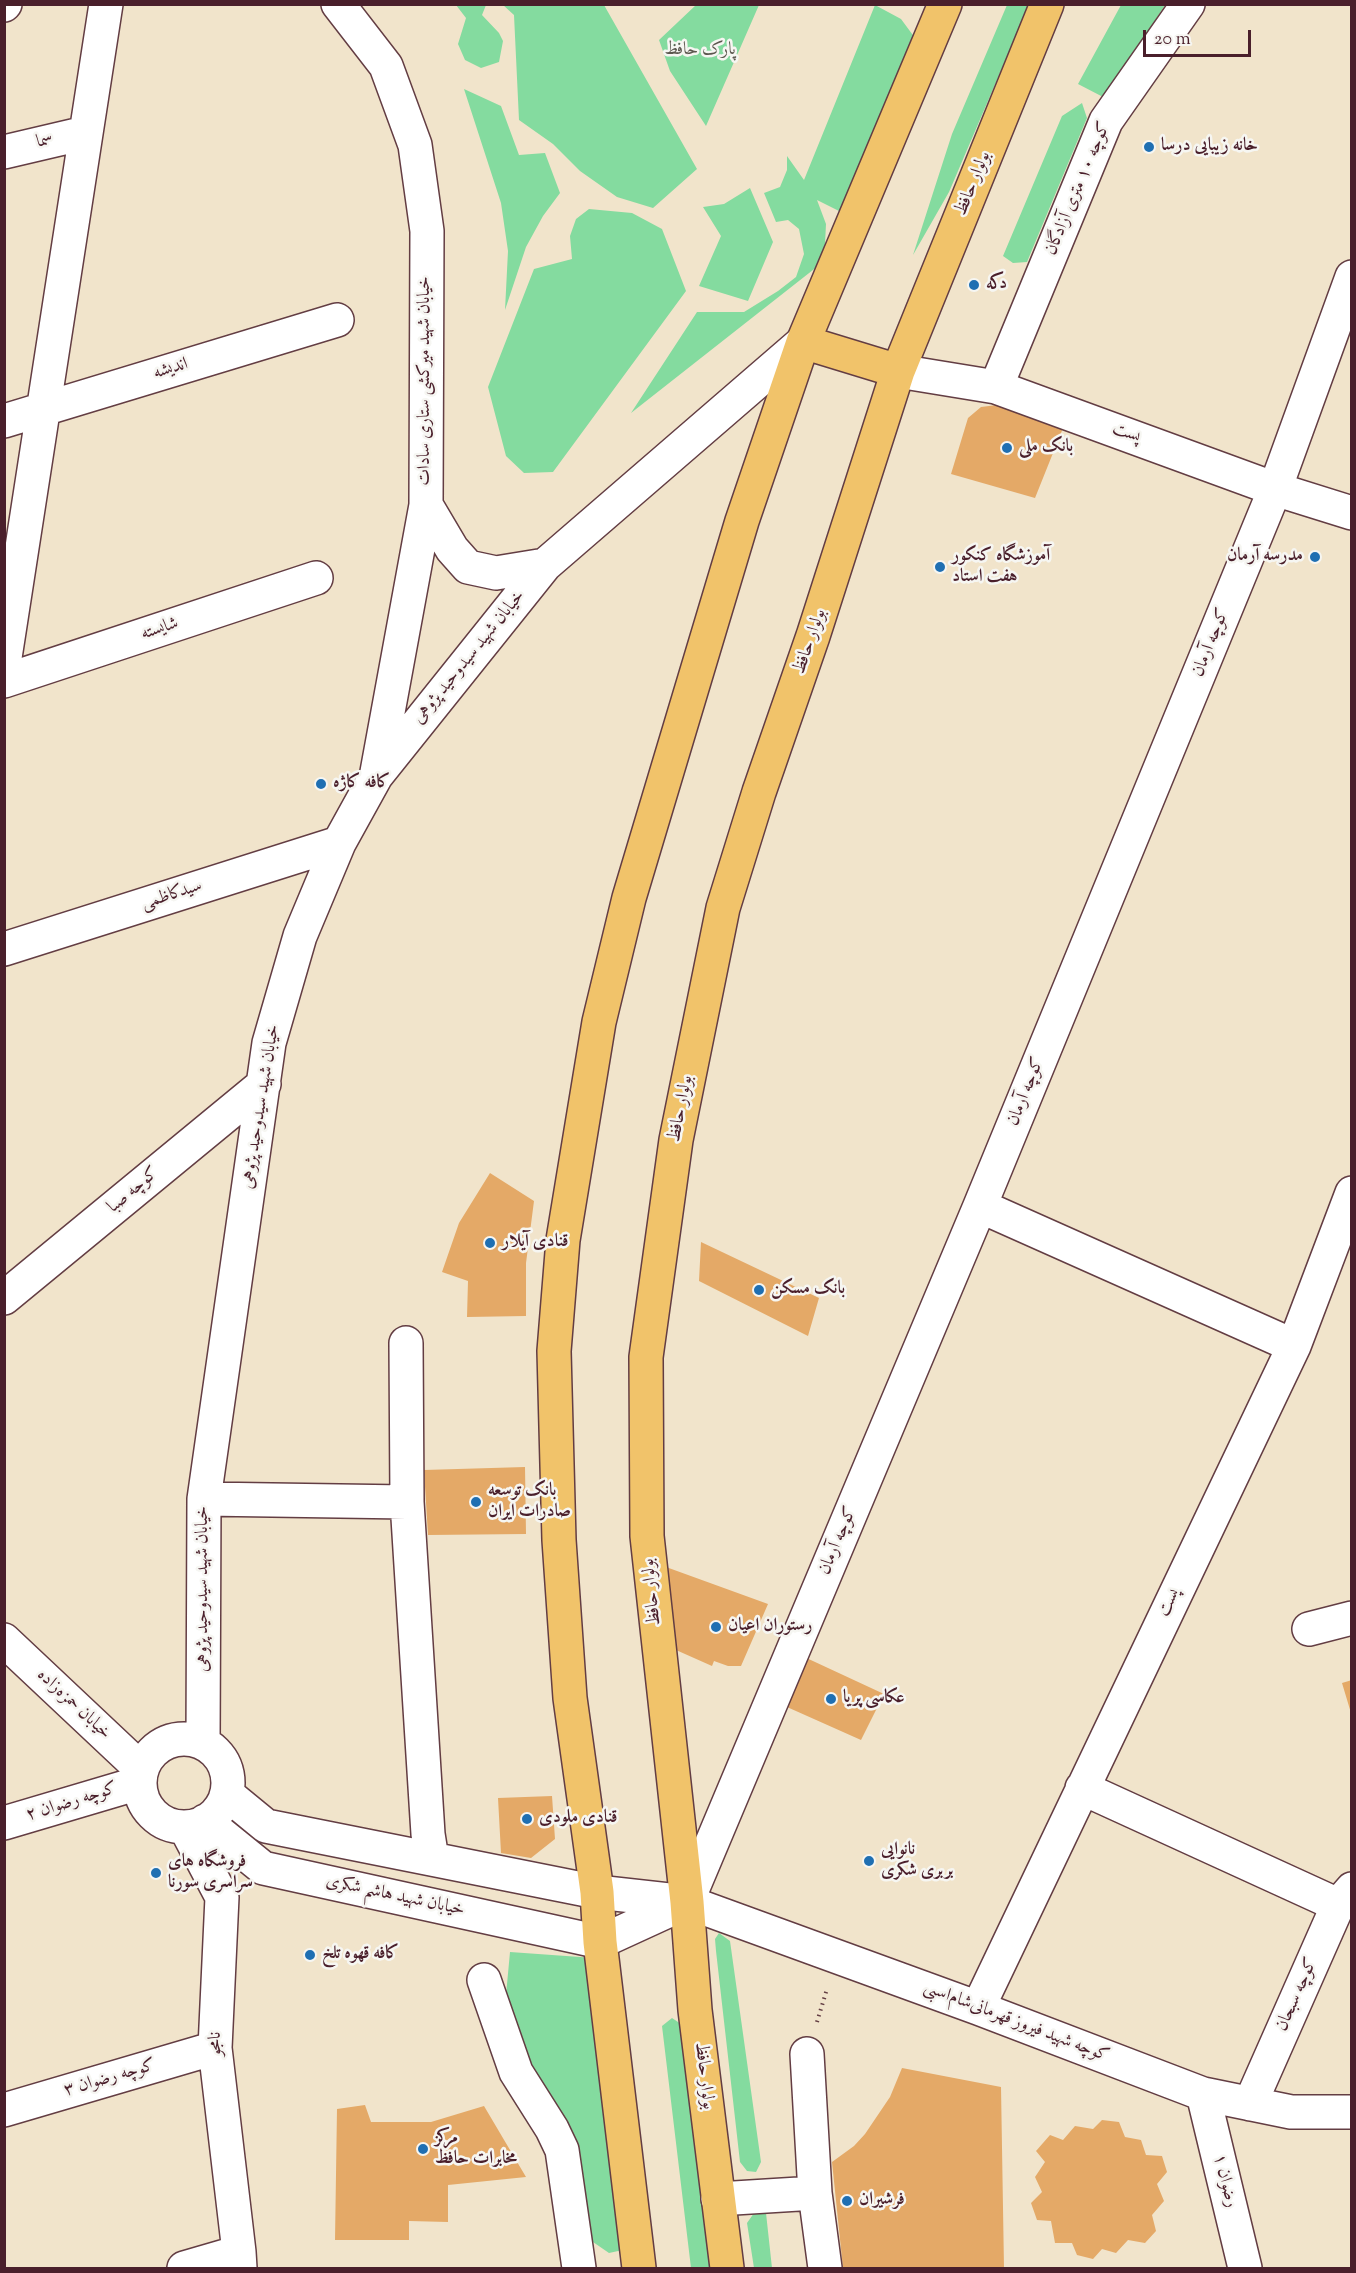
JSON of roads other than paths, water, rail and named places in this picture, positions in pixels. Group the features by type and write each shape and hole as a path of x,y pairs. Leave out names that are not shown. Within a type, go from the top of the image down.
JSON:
{"main road":[{"path":"639,2268 600,1942 597,1893 570,1698 559,1540 554,1351 563,1240 599,1022 629,898 742,521 803,342 945,4"},
{"name":"بولوار حافظ","path":"727,2268 695,2010 687,1902 647,1536 647,1345 676,1140 723,908 898,371 1047,4"},
{"path":"803,342 898,371"}],"street":[{"path":"4,664 106,4"},
{"name":"خیابان شهید میرکشی ستاری سادات","path":"338,4 386,66 415,145 427,231 426,505 376,776"},
{"name":"کوچه ۱۰ متری آزادگان","path":"996,387 1107,121 1188,4"},
{"name":"سما","path":"4,152 85,133"},
{"name":"کوچه آرمان","path":"687,1902 980,1206 1275,489 1352,277"},
{"name":"اندیشه","path":"4,421 337,320"},
{"name":"خیابان شهید سیدوحید پژوهی","path":"203,1743 204,1499 269,1043 300,936 339,843 376,776 545,565 803,342"},
{"name":"پست","path":"898,371 996,387 1275,489 1352,513"},
{"path":"426,505 452,549 468,567 496,573 545,565"},
{"name":"شایسته","path":"4,681 316,578"},
{"name":"سیدکاظمی","path":"4,950 339,843"},
{"name":"کوچه صبا","path":"4,1298 264,1084"},
{"name":"پست","path":"978,2008 1294,1346 1352,1193"},
{"path":"980,1206 1294,1346"},
{"path":"406,1343 407,1502 428,1834 432,1859"},
{"path":"204,1499 407,1502"},
{"path":"1308,1629 1352,1618"},
{"name":"خیابان حمزه‌زاده","path":"4,1640 140,1776"},
{"path":"188,1739 203,1743 215,1751 224,1764 228,1779 227,1794 221,1808 195,1824 171,1826 158,1820 141,1797 140,1776 148,1757 159,1746 173,1740 188,1739"},
{"name":"کوچه رضوان ۲","path":"4,1823 140,1776"},
{"path":"1082,1788 1345,1897"},
{"path":"227,1794 267,1826 597,1893"},
{"name":"خیابان شهید هاشم شکری","path":"195,1824 263,1868 600,1942"},
{"name":"نامجو","path":"195,1824 222,1897 215,2048 240,2260"},
{"name":"کوچه شهید فیروز قهرمانی‌شام‌اسبی","path":"597,1893 687,1902 978,2008 1203,2094 1291,2112 1352,2112"},
{"name":"کوچه سبحان","path":"1250,2104 1345,1897"},
{"path":"600,1942 687,1902"},
{"path":"484,1980 516,2072 552,2129 562,2150 579,2268"},
{"name":"کوچه رضوان ۳","path":"4,2110 215,2048"},
{"path":"807,2054 815,2193 825,2268"},
{"name":"رضوان ۱","path":"1203,2094 1245,2268"},
{"path":"718,2199 815,2193"},
{"path":"184,2268 240,2260"}],"place":[{"name":"خانه زیبایی درسا","path":"1149,147"},
{"name":"دکه","path":"974,285"},
{"name":"بانک ملی","path":"1007,448"},
{"name":"مدرسه آرمان","path":"1315,557"},
{"name":"آموزشگاه کنکور هفت استاد","path":"940,567"},
{"name":"کافه کاژه","path":"321,784"},
{"name":"قنادی آیلار","path":"490,1243"},
{"name":"بانک مسکن","path":"759,1290"},
{"name":"بانک توسعه صادرات ایران","path":"476,1502"},
{"name":"رستوران اعیان","path":"716,1627"},
{"name":"عکاسی پریا","path":"831,1699"},
{"name":"قنادی ملودی","path":"527,1819"},
{"name":"نانوایی بربری شکری","path":"869,1861"},
{"name":"فروشگاه های سراسری سورنا","path":"156,1873"},
{"name":"کافه قهوه تلخ","path":"310,1955"},
{"name":"مرکز مخابرات حافظ","path":"423,2149"},
{"name":"فرشیران","path":"847,2201"}],"park label":[{"name":"پارک حافظ","path":"700,51"}]}
